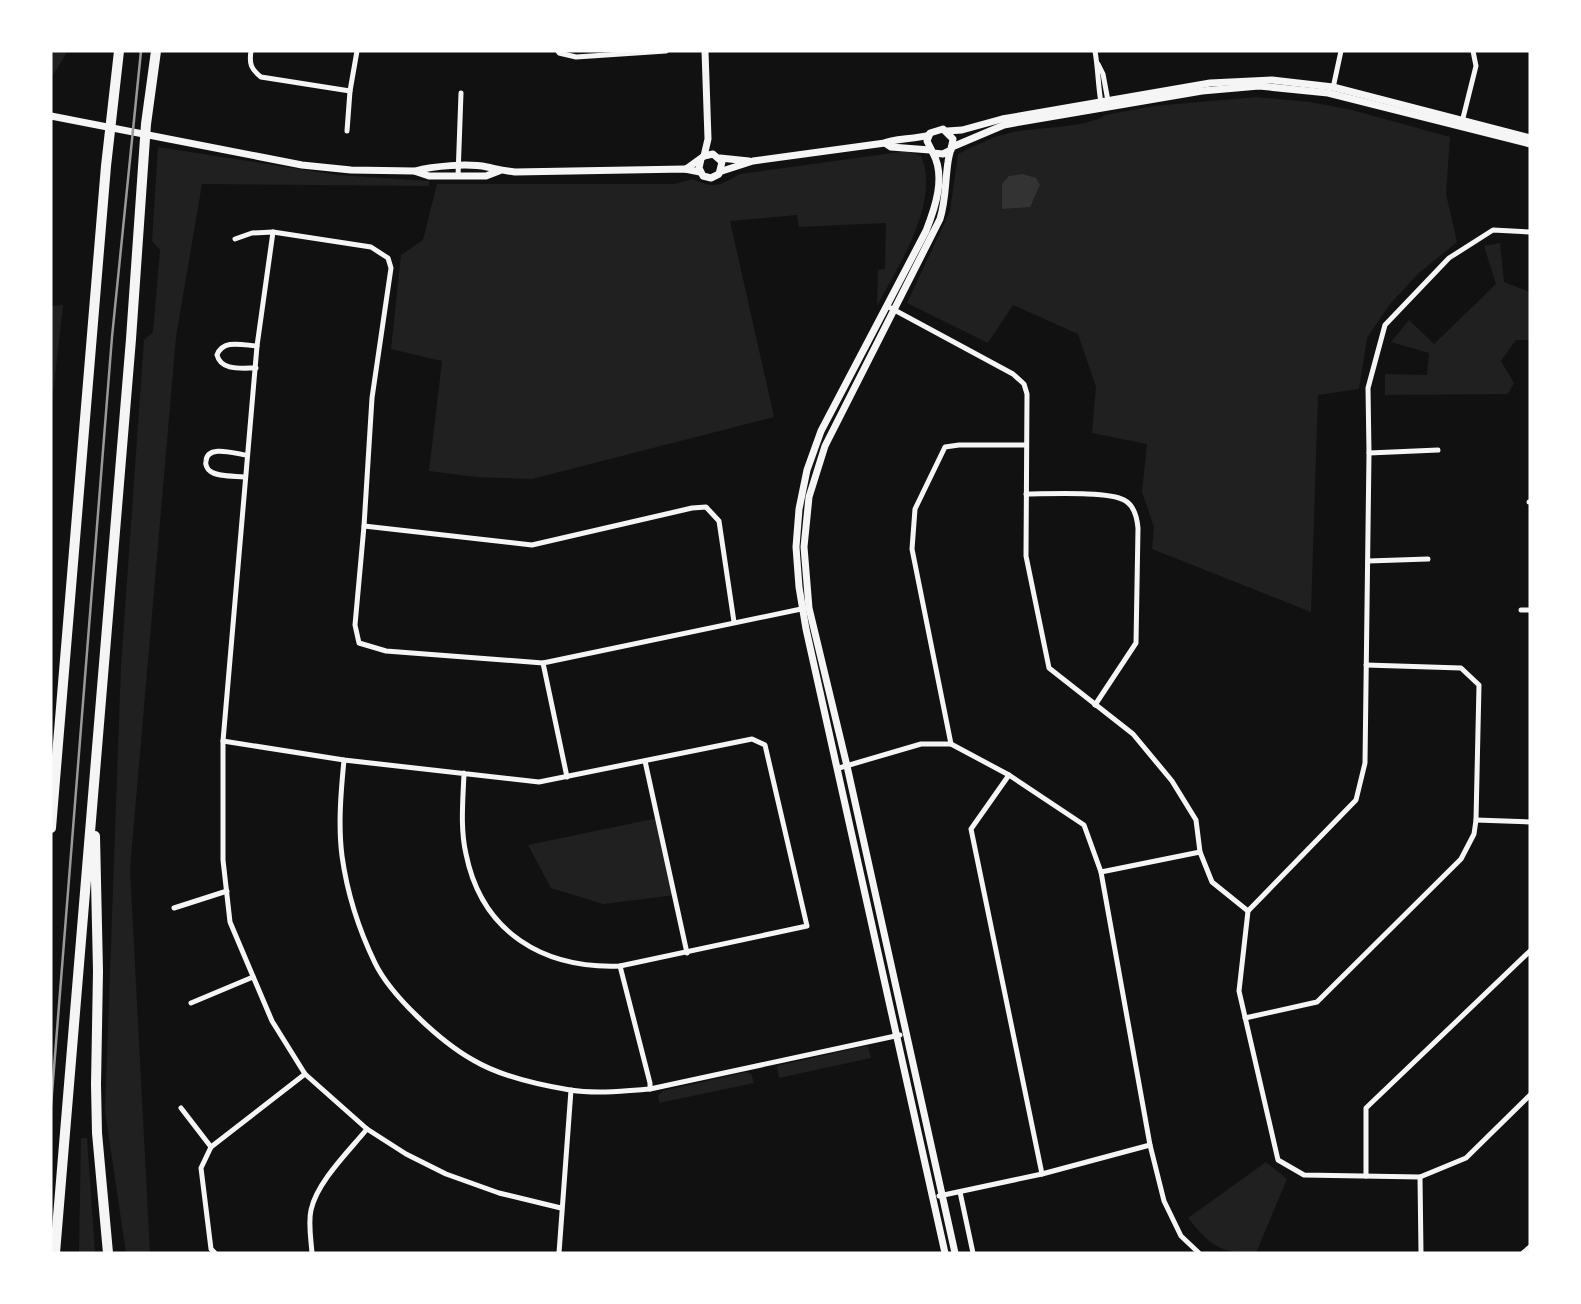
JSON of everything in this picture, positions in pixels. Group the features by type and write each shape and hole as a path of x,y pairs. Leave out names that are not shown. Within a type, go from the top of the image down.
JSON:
{"highway":[{"path":"51,828 106,166 119,51"},
{"path":"55,1253 131,339 146,124 156,51"},
{"path":"51,747 63,689"},
{"path":"93,783 98,971 97,1133 107,1253"},
{"path":"105,1213 113,1253"}],"main road":[{"path":"700,172 699,164 708,139 705,51"},
{"path":"51,116 302,165 351,170 414,171 429,167 458,171 486,167 499,171 630,172 685,169 711,178 722,171 753,161 885,143 891,139 907,141 929,135 939,129 962,130 1002,119 1243,86 1333,91 1530,138"},
{"path":"885,143 891,147 943,154 1004,125 1105,104"},
{"path":"1462,123 1530,144"},
{"path":"806,608 804,532 814,475 825,446 940,219 946,197 953,139 947,131"},
{"path":"929,135 927,141 939,170 936,207 821,431 805,477 797,520 796,547 806,608 902,1034 955,1253"},
{"path":"708,139 722,171"},
{"path":"685,169 702,157 717,156 753,161"},
{"path":"902,1034 945,1253"}],"street":[{"path":"251,51 249,60 252,70 261,77 350,91"},
{"path":"347,131 357,51"},
{"path":"558,51 576,57 666,51"},
{"path":"1096,51 1096,75 1105,104"},
{"path":"1333,91 1341,51"},
{"path":"1462,123 1476,66 1472,51"},
{"path":"458,171 461,93"},
{"path":"1530,232 1493,229 1449,258 1385,325 1368,388 1365,763 1356,800 1248,911 1239,991 1278,1160 1304,1175 1420,1177 1466,1158 1530,1095"},
{"path":"235,239 252,233 273,232 371,247 388,258 391,268 372,398 355,625 359,643 386,651 543,663 806,608"},
{"path":"273,232 257,346 246,455 223,741 223,860 230,922 272,1021 305,1074 367,1129 406,1154 446,1174 499,1193 561,1208"},
{"path":"887,306 1013,374 1024,384 1027,394 1026,556 1049,667 1133,734 1172,781 1196,820 1200,852 1212,882 1248,911"},
{"path":"256,369 225,367 219,362 217,355 220,348 226,344 257,346"},
{"path":"951,744 912,549 915,509 945,447 1027,445"},
{"path":"1369,453 1438,450"},
{"path":"244,477 214,473 208,468 206,461 209,454 215,451 246,455"},
{"path":"1026,494 1111,496 1125,500 1136,513 1136,643 1095,705"},
{"path":"364,526 531,545 706,507 719,520 734,622"},
{"path":"1368,561 1428,559"},
{"path":"1521,610 1530,610"},
{"path":"543,663 566,777"},
{"path":"1245,1018 1317,1002 1461,859 1474,834 1479,685 1461,668 1366,665"},
{"path":"223,741 344,760 539,782 752,739 765,745 807,926 620,966 601,967 563,962 531,949 505,928 481,899 466,854 464,774"},
{"path":"843,767 921,744 951,744 1009,775 1084,825 1101,872 1150,1145 1164,1201 1181,1236 1199,1253"},
{"path":"344,760 340,804 342,855 354,911 376,965 404,1003 440,1037 474,1061 509,1074 571,1090 650,1089 902,1034"},
{"path":"645,761 687,953"},
{"path":"1009,775 971,829 1042,1174"},
{"path":"1476,820 1530,822"},
{"path":"1101,872 1200,852"},
{"path":"174,908 226,891"},
{"path":"1366,1176 1366,1108 1530,951"},
{"path":"620,966 650,1089"},
{"path":"191,1003 253,977"},
{"path":"215,1253 211,1249 201,1168 211,1147 305,1074"},
{"path":"559,1253 571,1090"},
{"path":"181,1108 211,1147"},
{"path":"312,1253 310,1213 313,1200 320,1187 367,1129"},
{"path":"932,1197 1042,1174 1150,1145"},
{"path":"1420,1177 1421,1253"},
{"path":"960,1192 973,1253"},
{"path":"1523,1253 1530,1247"}],"shaded area":[{"path":"51,51 68,51 51,78"},
{"path":"1257,97 1310,102 1352,110 1450,137 1446,194 1457,242 1419,273 1390,304 1367,338 1359,389 1318,395 1311,612 1152,549 1154,527 1142,492 1147,444 1092,433 1096,387 1078,334 1013,305 988,343 907,303 950,211 958,154 992,138 1014,132 1075,125 1105,115 1154,106"},
{"path":"158,147 338,175 429,181 429,186 202,184 176,337 130,869 150,1253 126,1253 105,1111 121,666 144,340 153,332 160,250 152,241"},
{"path":"907,151 921,156 926,174 926,193 914,233 877,306 878,270 885,269 886,223 799,227 797,215 730,221 774,417 532,479 476,477 429,471 442,361 391,349 401,255 423,240 437,184 674,184 693,179 712,185 740,174"},
{"path":"1023,174 1036,178 1040,185 1030,207 1002,209 1002,184 1009,176"},
{"path":"1500,243 1504,282 1530,292 1530,340 1516,340 1501,361 1514,383 1508,394 1385,395 1385,374 1427,375 1429,353 1391,342 1409,320 1434,344 1496,284 1484,246"},
{"path":"63,305 51,411 51,306"},
{"path":"658,818 675,895 603,904 551,888 528,845"},
{"path":"868,1047 871,1058 779,1078 777,1066"},
{"path":"746,1072 751,1074 754,1083 659,1103 658,1096 663,1091"},
{"path":"81,1138 87,1138 95,1253 79,1253"},
{"path":"1266,1162 1287,1179 1256,1253 1217,1246 1188,1218"}],"railway":[{"path":"51,1106 112,337 141,51"}]}
